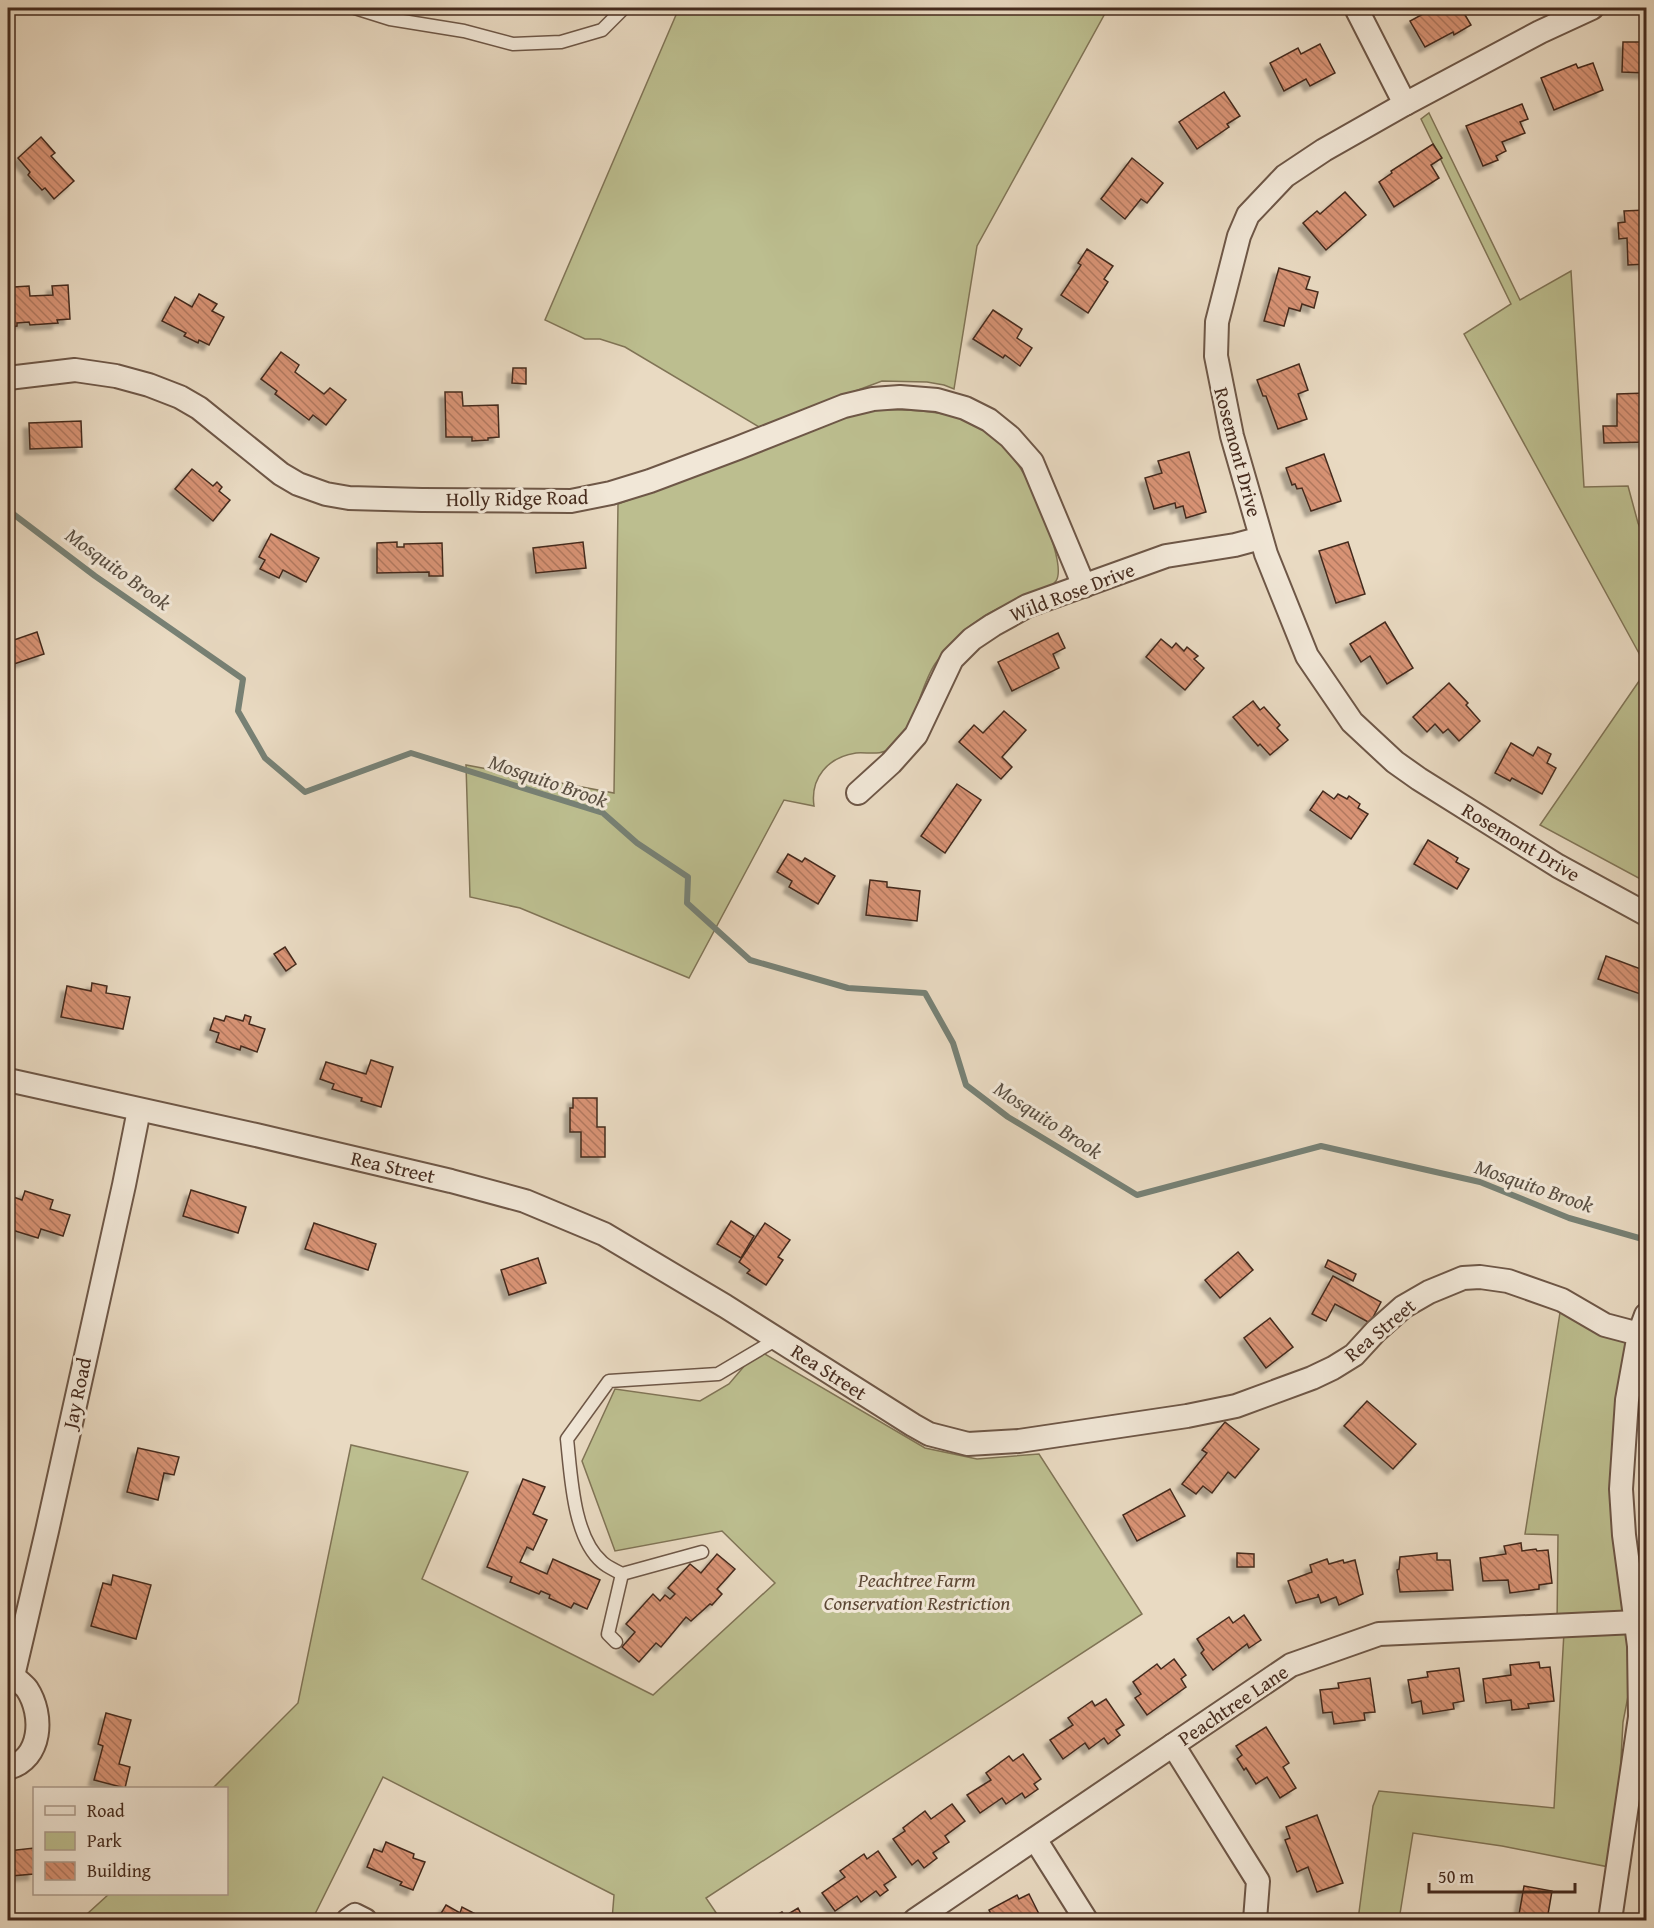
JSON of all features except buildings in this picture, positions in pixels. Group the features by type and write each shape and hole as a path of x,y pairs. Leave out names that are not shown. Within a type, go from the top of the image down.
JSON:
{"street":[{"path":"1356,8 1405,104"},
{"name":"Rosemont Drive","path":"1592,8 1540,32 1405,104 1324,150 1285,176 1248,214 1239,236 1217,322 1216,356 1232,436 1261,538 1307,656 1352,722 1395,762 1471,812 1558,866 1647,914"},
{"name":"Holly Ridge Road","path":"8,378 75,370 116,376 148,385 199,408 281,474 298,484 326,494 349,498 422,500 571,501 611,493 650,481 844,406 882,398 937,400 965,408 989,420 1010,437 1032,462 1084,586"},
{"name":"Wild Rose Drive","path":"858,793 891,763 916,735 952,659 972,639 993,625 1027,606 1166,556 1235,545 1261,538"},
{"name":"Rea Street","path":"8,1080 268,1137 525,1201 604,1233 929,1434 968,1444 1040,1438 1175,1418 1236,1406 1333,1368 1354,1355 1403,1307 1429,1292 1463,1278 1480,1277 1508,1281 1562,1300 1605,1325 1643,1324"},
{"name":"Jay Road","path":"8,1768 27,1758 38,1738 35,1710 26,1689 10,1677 48,1531 139,1110"},
{"path":"1610,1920 1638,1802 1641,1678 1621,1490 1627,1400 1643,1324"},
{"name":"Peachtree Lane","path":"915,1920 1291,1665 1379,1634 1636,1622"},
{"path":"1173,1745 1258,1881 1255,1920"},
{"path":"1035,1839 1086,1920"},
{"path":"348,1920 355,1915 365,1920"}],"lane":[{"path":"355,8 390,19 464,31 513,44 561,42 602,30 624,8"},
{"path":"702,1552 621,1574 601,1562 586,1540 576,1507 567,1439 609,1381 718,1374 777,1339"},
{"path":"616,1642 608,1634 621,1574"}],"green space":[{"path":"679,8 1108,8 977,246 954,389 927,382 882,381 759,427 625,347 600,339 585,339 545,320"},
{"path":"1429,113 1520,300 1571,271 1584,487 1628,486 1638,523 1646,542 1646,666 1464,334 1511,304 1421,119"},
{"path":"870,410 923,411 941,414 975,424 989,433 1014,459 1035,496 1048,528 1057,560 1056,581 1038,593 985,615 954,640 935,664 906,731 891,748 879,753 846,755 829,764 823,770 815,786 814,806 784,800 689,978 520,908 470,897 466,765 614,793 618,504 849,415"},
{"path":"1646,671 1646,882 1540,825"},
{"path":"1562,1300 1639,1334 1627,1400 1636,1622 1557,1626 1558,1535 1525,1534"},
{"name":"Peachtree Farm Conservation Restriction","path":"758,1350 925,1448 977,1459 1039,1454 1142,1614 706,1898 721,1920 612,1920 614,1895 383,1777 312,1920 88,1920 86,1915 108,1895 228,1895 228,1787 214,1787 298,1703 351,1445 468,1472 422,1579 653,1695 775,1583 722,1531 615,1551 582,1461 615,1389 700,1401 729,1384"},
{"path":"1631,1628 1630,1686 1623,1722 1618,1812 1609,1867 1502,1846 1413,1833 1399,1920 1358,1920 1373,1806 1379,1791 1554,1808 1564,1632"}],"waterway":[{"name":"Mosquito Brook","path":"8,510 95,576 243,679 238,711 265,758 305,792 411,753 603,813 637,843 688,877 687,903 750,960 848,988 925,993 953,1043 966,1085 1008,1117 1137,1195 1321,1146 1480,1182 1569,1218 1646,1240"}]}
